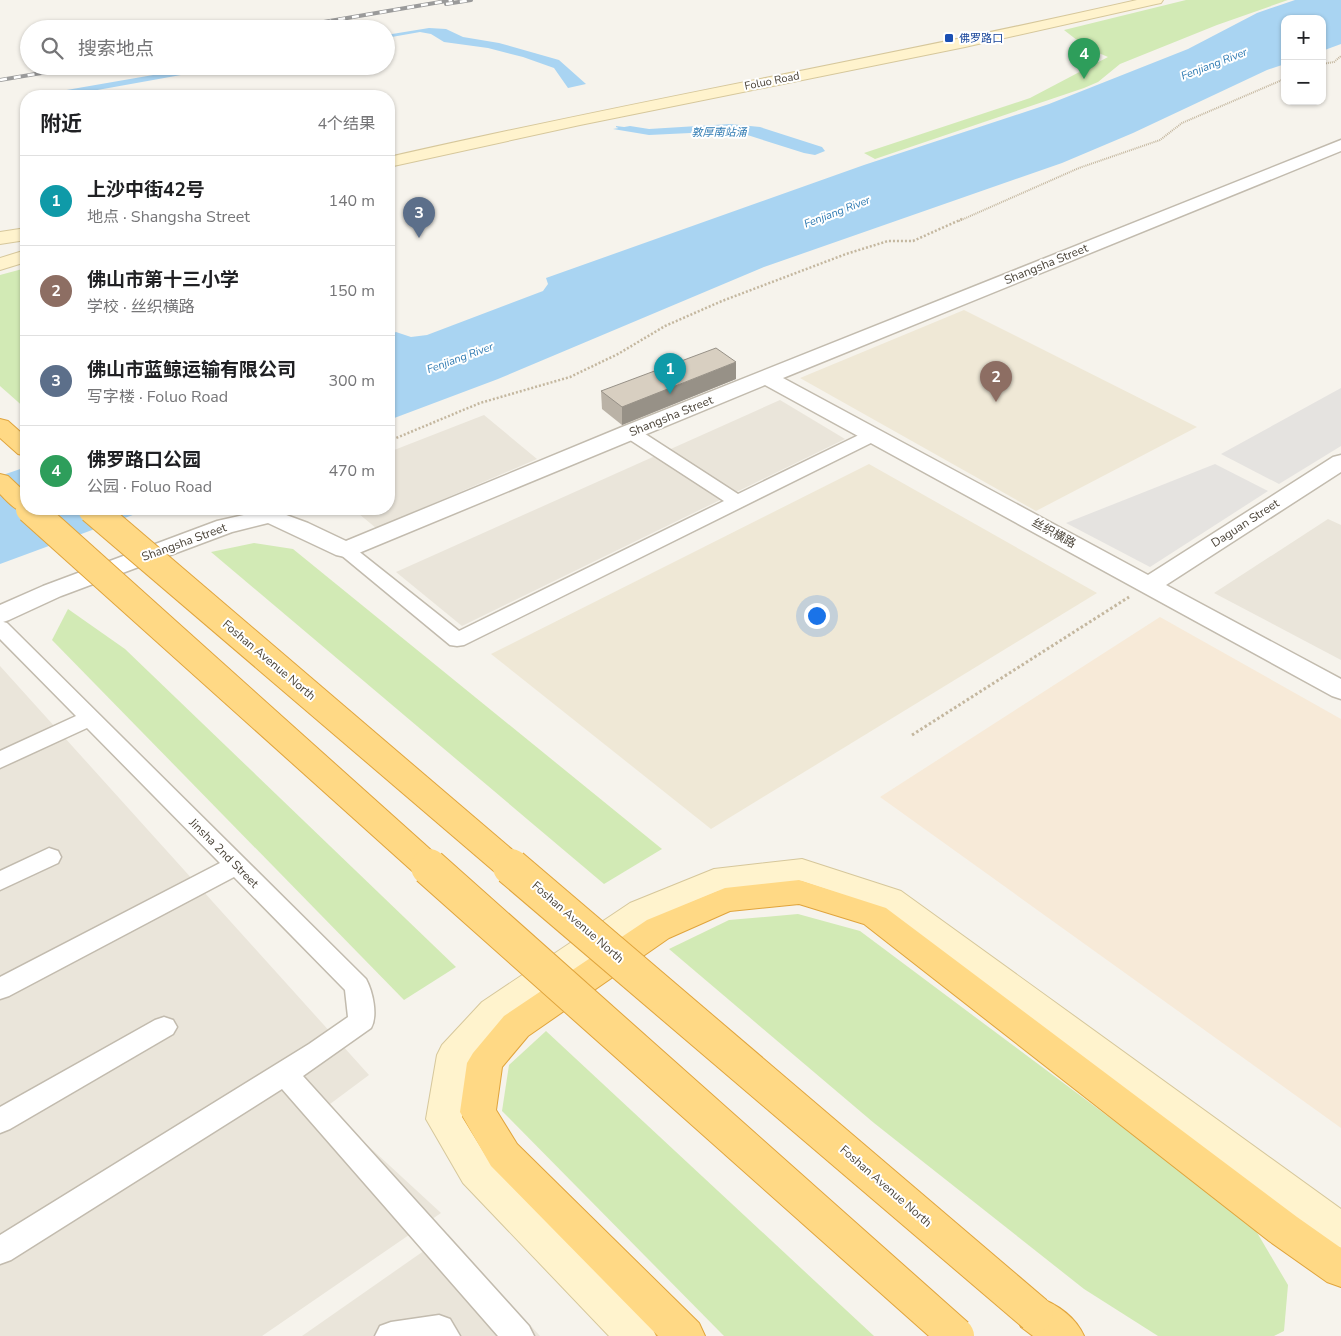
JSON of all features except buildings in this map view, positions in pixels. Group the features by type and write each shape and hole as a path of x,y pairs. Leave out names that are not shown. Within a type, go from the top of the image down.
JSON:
{"highway":[{"path":"0,426 20,444"},
{"path":"0,481 20,500"},
{"path":"36,515 956,1336"},
{"name":"Foshan Avenue North","path":"99,515 1049,1325"},
{"path":"685,1336 504,1155 478,1112 485,1063 516,1026 658,929 725,900 799,892 875,916 1282,1229 1341,1270"}],"main road":[{"name":"Foluo Road","path":"395,161 690,97 962,43 1156,0"},
{"path":"0,238 20,235"},
{"path":"0,264 20,258"},
{"path":"636,1336 476,1172 444,1119 454,1055 494,1011 518,994 641,912 714,880 802,870 890,899 1341,1231"}],"street":[{"name":"Shangsha Street","path":"0,615 52,591 225,526 270,516 345,550 630,432 1341,145"},
{"name":"丝织横路","path":"766,377 1341,690"},
{"path":"630,432 738,502"},
{"path":"345,550 457,640 873,435"},
{"name":"Daguan Street","path":"1149,585 1341,462"},
{"name":"Jinsha 2nd Street","path":"0,627 357,986 362,1020 319,1052 285,1074"},
{"path":"0,760 90,718"},
{"path":"0,881 49,857"},
{"path":"0,989 236,865"},
{"path":"0,1121 164,1027"},
{"path":"0,1250 285,1074 518,1336"},
{"path":"391,1336 439,1329 444,1336"}],"path":[{"path":"1326,63 1334,62 1341,56"},
{"path":"395,438 480,403 570,376 618,354 665,326 722,301 846,254 888,241 913,241 1079,168 1160,140 1182,123 1281,80"},
{"path":"912,736 1149,585"}],"shaded area":[{"path":"964,310 1197,427 1036,511 800,378"},
{"path":"1341,388 1341,446 1279,484 1221,454"},
{"path":"780,400 845,439 462,626 396,572"},
{"path":"484,415 537,459 376,528 360,515 395,515 395,450"},
{"path":"869,464 1097,593 711,829 491,654"},
{"path":"1215,464 1268,491 1150,567 1066,523"},
{"path":"1328,519 1341,525 1341,660 1214,593"},
{"path":"1160,617 1341,719 1341,1128 880,797"},
{"path":"0,666 369,1075 326,1107 441,1213 262,1336 0,1336"},
{"path":"448,1234 540,1336 302,1336"}],"green space":[{"path":"1186,0 1288,0 1217,25 1120,64 1098,82 1084,88 875,159 864,153 1030,98 1108,57 1087,48 1064,30"},
{"path":"20,270 20,404 0,386 0,275"},
{"path":"254,543 293,549 662,849 604,884 211,552"},
{"path":"68,609 125,649 456,967 404,1000 52,640"},
{"path":"798,914 860,931 1252,1224 1288,1285 1284,1331 1274,1336 1158,1336 1084,1289 874,1123 669,949 729,920"},
{"path":"546,1031 874,1336 724,1336 502,1111 509,1065"}],"water":[{"name":"Fenjiang River","path":"1295,0 1341,0 1341,44 1326,50 1326,15 1281,15 1281,65 1267,70 1133,133 1062,163 764,267 498,379 395,418 395,332 411,337 427,335 543,291 548,284 546,278 864,165 1049,104 1188,49 1257,13"},
{"path":"429,28 446,29 463,37 499,43 559,60 586,84 568,88 554,68 523,57 488,48 444,42 431,34 420,32 395,36 395,34"},
{"path":"153,75 181,75 97,90 67,90"},
{"path":"730,124 760,127 822,147 825,151 815,155 804,153 741,133 711,132 649,135 613,129 630,126 649,129"},
{"path":"20,469 20,515 133,515 0,564 0,476"}],"waterway":[{"name":"敦厚南站涌","path":"618,127 632,129"}],"railway":[{"path":"335,20 452,0"},
{"path":"446,4 471,0"},
{"path":"0,80 30,75"}],"place":[{"name":"佛罗路口","path":"949,38"},
{"name":"佛罗路口公园","path":"1084,79"},
{"name":"佛山市蓝鲸运输有限公司","path":"419,238"},
{"name":"上沙中街42号","path":"670,394"},
{"name":"佛山市第十三小学","path":"996,402"}]}
